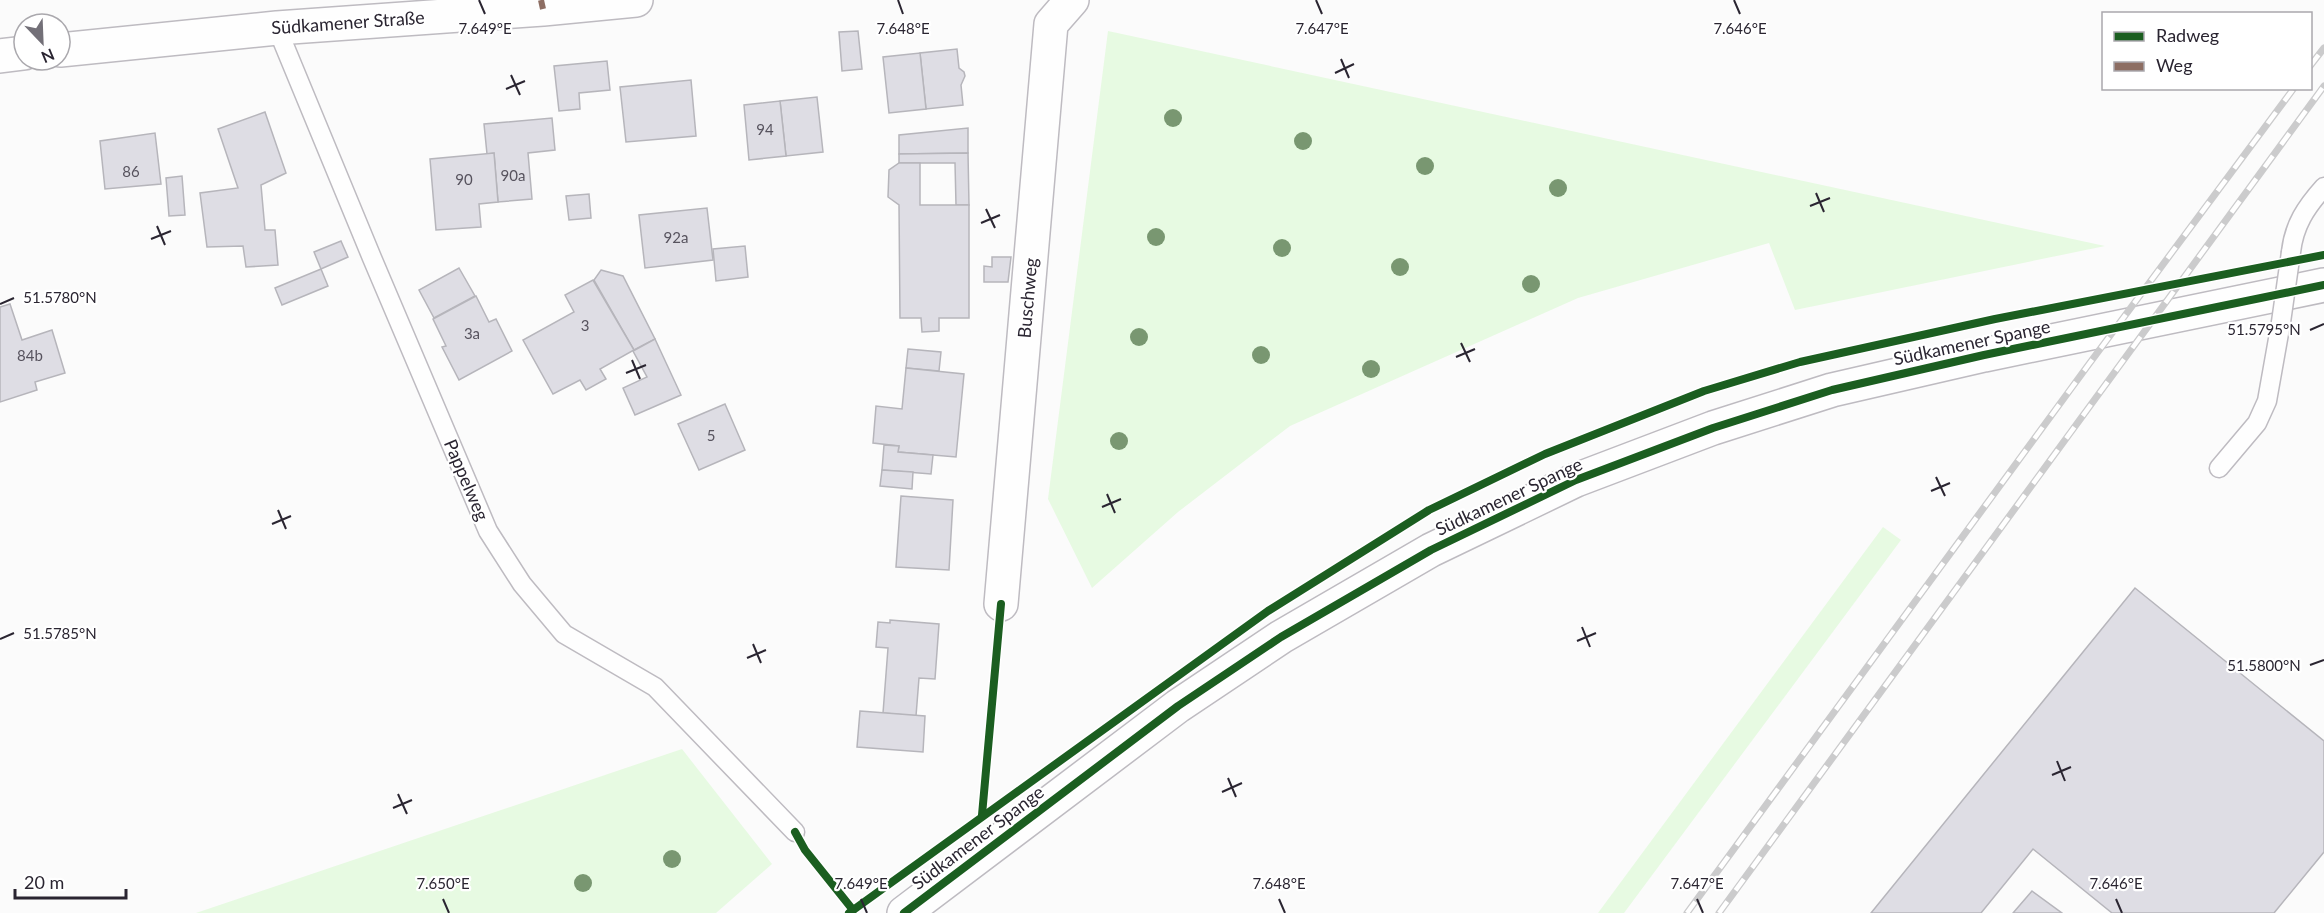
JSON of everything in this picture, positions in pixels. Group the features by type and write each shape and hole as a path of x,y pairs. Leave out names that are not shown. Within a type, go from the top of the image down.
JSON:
{"street":[{"name":"Südkamener Straße","path":"72,49 277,27 542,4 636,0"},
{"name":"Buschweg","path":"1001,604 1051,24 1072,0"},
{"name":"Südkamener Spange","path":"904,913 1178,706 1281,637 1431,550 1576,480 1713,428 1832,390 1984,355 2324,285"}],"lane":[{"name":"Pappelweg","path":"277,27 488,531 522,584 564,634 655,687 795,831"},
{"path":"2219,468 2256,423 2267,401 2296,226 2311,202 2324,187"}],"green space":[{"path":"1108,31 2105,246 1795,310 1769,243 1578,298 1290,426 1178,512 1092,588 1048,499"},
{"path":"1883,527 1901,540 1624,913 1598,913"},
{"path":"682,749 772,864 716,913 196,913"}],"building":[{"path":"858,31 862,69 842,71 839,32"},
{"path":"957,49 959,68 965,76 961,85 963,105 926,109 920,53"},
{"path":"920,53 926,109 889,113 883,57"},
{"path":"607,61 610,90 579,93 580,109 559,111 554,66"},
{"path":"691,80 696,136 626,142 620,87"},
{"path":"817,97 823,152 786,156 780,101"},
{"path":"780,101 786,156 749,160 744,105"},
{"path":"265,112 286,173 261,185 265,230 275,230 278,265 246,267 243,246 207,247 200,193 238,188 218,129"},
{"path":"552,118 555,150 528,153 532,199 498,202 494,153 487,154 484,124"},
{"path":"968,128 968,153 899,154 899,135"},
{"path":"155,133 161,184 105,189 100,141"},
{"path":"494,153 498,202 479,204 481,227 436,230 430,159"},
{"path":"968,153 969,205 956,205 955,163 899,163 899,154"},
{"path":"899,163 920,163 920,205 969,205 969,318 939,318 939,331 922,332 921,318 900,318 899,205 888,197 889,170"},
{"path":"182,176 185,215 169,216 166,178"},
{"path":"589,194 591,218 569,220 566,196"},
{"path":"707,208 713,260 645,268 639,215"},
{"path":"341,241 348,257 321,269 314,252"},
{"path":"745,246 748,277 716,281 713,249"},
{"path":"992,257 1011,257 1008,282 984,282 984,266 992,267"},
{"path":"459,268 475,296 434,318 419,290"},
{"path":"321,269 328,286 282,305 275,288"},
{"path":"601,270 623,276 655,339 634,350 594,280"},
{"path":"593,280 634,350 600,369 606,379 586,390 580,380 553,394 523,340 574,312 565,295"},
{"path":"476,296 489,322 496,319 512,351 459,380 442,347 446,346 433,319"},
{"path":"10,304 22,340 52,330 65,373 35,382 37,390 0,402 0,307"},
{"path":"655,339 681,395 635,415 623,388 647,377 633,351"},
{"path":"908,349 941,352 939,371 906,368"},
{"path":"906,368 964,374 956,457 898,452 899,446 873,443 876,406 902,409"},
{"path":"725,404 745,450 699,470 678,424"},
{"path":"884,445 899,446 898,452 933,455 931,474 882,470"},
{"path":"882,470 913,472 912,489 880,486"},
{"path":"901,496 953,500 949,570 896,567"},
{"path":"2135,588 2324,741 2324,852 2274,913 2112,913 2033,849 1981,913 1871,913"},
{"path":"890,620 939,624 935,679 919,678 916,716 883,713 888,648 876,647 878,622 890,623"},
{"path":"860,711 925,716 923,752 857,747"},
{"path":"2032,891 2062,913 2013,913"}],"railway":[{"path":"2312,63 2324,48"},
{"path":"1719,913 2324,86"},
{"path":"1687,913 2293,90"}],"marked path":[{"path":"541,0 543,9"}],"cycle path":[{"path":"849,913 1268,611 1429,510 1545,454 1704,391 1800,362 1995,319 2324,255"},
{"path":"904,913 1178,706 1281,637 1431,550 1576,480 1713,428 1832,390 1984,355 2324,285"},
{"path":"982,815 1001,604"},
{"path":"795,832 805,850 853,910"}]}
